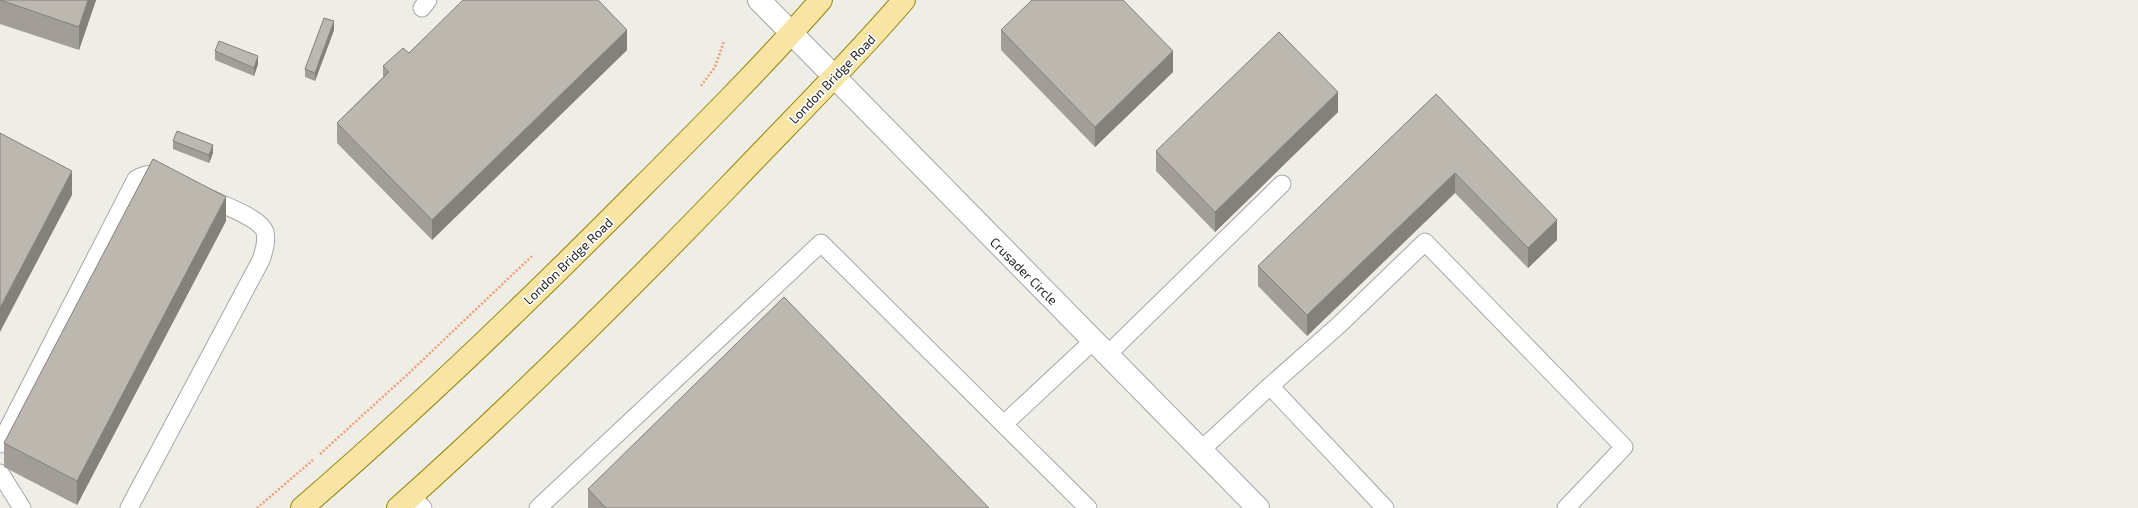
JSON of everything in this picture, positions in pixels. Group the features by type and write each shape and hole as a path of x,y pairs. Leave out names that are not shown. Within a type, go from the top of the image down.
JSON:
{"main road":[{"name":"London Bridge Road","path":"302,508 480,347 610,220 792,34 820,0"},
{"name":"London Bridge Road","path":"411,504 489,426 581,338 834,77 904,0"}],"street":[{"name":"Crusader Circle","path":"759,0 1258,508"}],"lane":[{"path":"0,444 136,179 146,173 156,174 257,221 264,232 265,246 261,260 129,508"},
{"path":"1004,424 1100,348 1282,184"},
{"path":"1201,450 1340,324 1425,242 1624,447 1566,508"},
{"path":"538,508 821,243 1088,508"},
{"path":"1270,386 1385,508"},
{"path":"0,473 22,508"}],"path":[{"path":"697,90 715,67 724,41"},
{"path":"257,508 403,379 535,253"}],"building":[{"path":"0,0 88,0 79,27"},
{"path":"463,0 598,0 627,30 432,220 337,123 389,72 383,66 403,48 409,53"},
{"path":"1032,0 1123,0 1173,51 1095,127 1001,30"},
{"path":"324,18 334,21 315,73 305,69"},
{"path":"1279,32 1338,92 1215,212 1156,151"},
{"path":"219,41 258,56 254,68 215,51"},
{"path":"1436,94 1557,220 1528,248 1455,173 1307,315 1258,266"},
{"path":"177,131 213,145 209,155 173,141"},
{"path":"0,133 72,171 0,308"},
{"path":"153,159 226,197 77,481 4,443"},
{"path":"784,297 989,508 606,508 588,489"}]}
